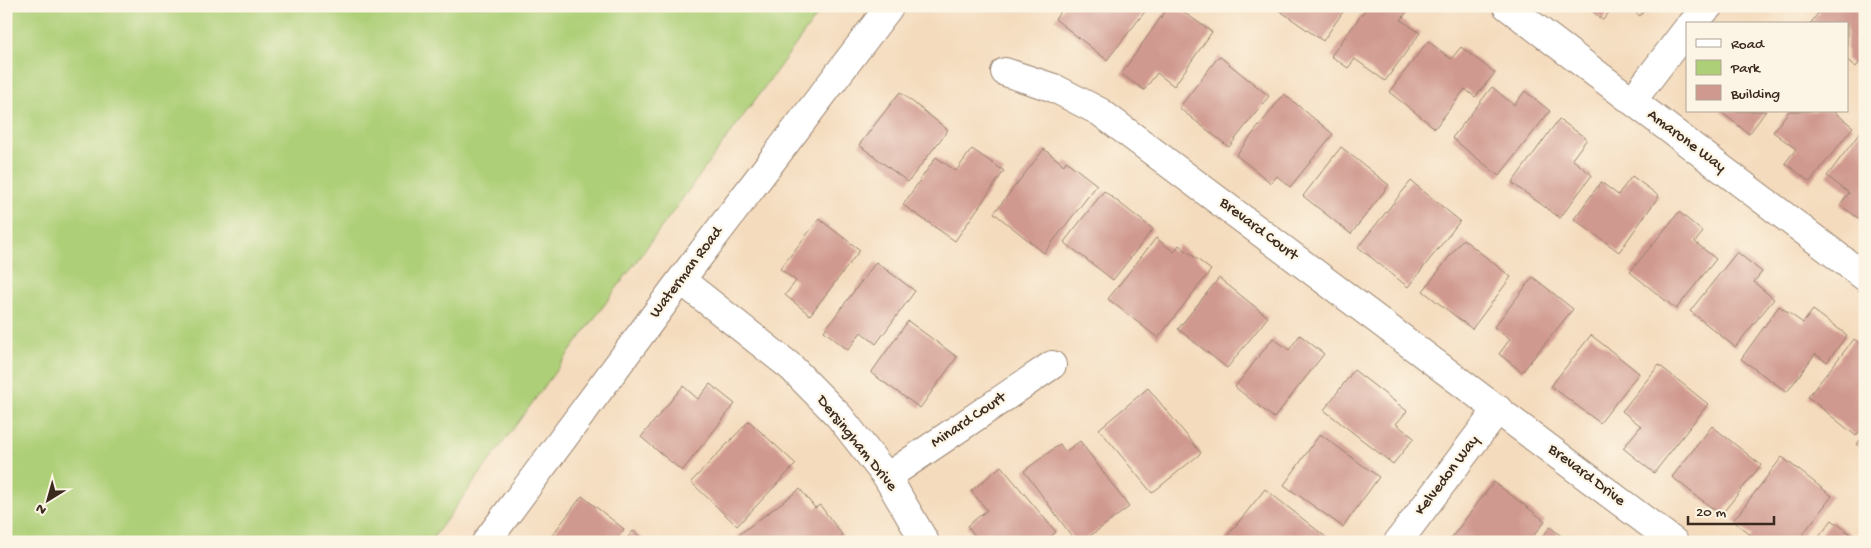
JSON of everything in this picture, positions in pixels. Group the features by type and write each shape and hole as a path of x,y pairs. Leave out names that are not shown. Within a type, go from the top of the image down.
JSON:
{"street":[{"name":"Amarone Way","path":"1507,6 1865,277"},
{"path":"1694,22 1709,6"},
{"name":"Waterman Road","path":"486,542 682,280 878,11"},
{"path":"1632,101 1686,30"},
{"name":"Brevard Court","path":"1005,72 1054,88 1100,112 1498,410"},
{"name":"Dersingham Drive","path":"682,280 790,367 839,416 887,477 925,542"},
{"name":"Minard Court","path":"887,477 1052,365"},
{"name":"Kelvedon Way","path":"1398,542 1498,410"},
{"name":"Brevard Drive","path":"1498,410 1674,542"}],"green space":[{"path":"6,6 824,6 430,542 6,542"}],"building":[{"path":"1065,6 1144,6 1147,9 1107,60 1055,19"},
{"path":"1169,6 1175,6 1212,32 1174,86 1157,73 1144,90 1121,74"},
{"path":"1273,6 1347,6 1323,41"},
{"path":"1368,6 1411,6 1401,20 1420,33 1385,81 1355,59 1348,68 1331,56"},
{"path":"1586,6 1614,6 1603,20"},
{"path":"1628,6 1647,6 1640,16"},
{"path":"1811,6 1865,6 1865,55 1856,67 1848,61 1848,22 1812,22 1819,12"},
{"path":"1428,41 1451,59 1461,47 1495,73 1475,97 1465,89 1435,128 1389,92"},
{"path":"1219,56 1269,96 1229,147 1179,108"},
{"path":"1492,87 1514,105 1525,91 1550,111 1499,176 1452,138"},
{"path":"900,92 948,130 908,182 859,145"},
{"path":"1284,94 1333,134 1290,187 1277,176 1271,183 1236,155"},
{"path":"1721,112 1765,112 1749,134"},
{"path":"1788,112 1834,112 1853,127 1810,182 1785,163 1796,149 1773,132"},
{"path":"1559,119 1587,139 1572,159 1592,175 1560,218 1512,183"},
{"path":"1862,130 1865,133 1865,223 1840,205 1849,193 1827,176"},
{"path":"1341,147 1389,185 1351,234 1303,196"},
{"path":"972,149 1004,171 955,241 903,205 936,157 956,171"},
{"path":"1044,149 1064,165 1066,161 1097,185 1044,253 994,213"},
{"path":"1632,176 1659,196 1619,252 1574,219 1601,182 1618,195"},
{"path":"1411,181 1460,221 1408,287 1358,247"},
{"path":"1104,191 1153,229 1113,280 1064,242"},
{"path":"1679,212 1703,232 1695,242 1716,259 1676,309 1630,272"},
{"path":"819,219 860,250 810,315 785,295 796,281 780,269"},
{"path":"1156,238 1174,252 1179,245 1211,270 1158,338 1108,299"},
{"path":"1463,239 1511,277 1472,329 1423,291"},
{"path":"1737,252 1762,272 1754,282 1774,299 1735,347 1690,311"},
{"path":"876,262 915,291 876,344 861,332 848,350 824,331"},
{"path":"1533,277 1573,309 1522,372 1499,354 1510,339 1494,327"},
{"path":"1219,278 1268,317 1227,368 1178,329"},
{"path":"1779,306 1803,323 1813,310 1847,335 1827,362 1815,354 1787,392 1741,359"},
{"path":"908,321 957,357 920,408 871,373"},
{"path":"1300,335 1324,354 1274,418 1235,387 1273,338 1289,350"},
{"path":"1591,335 1639,373 1600,423 1551,386"},
{"path":"1854,339 1865,348 1865,424 1856,436 1808,397"},
{"path":"1659,365 1708,404 1654,473 1623,448 1641,426 1622,411"},
{"path":"1354,370 1407,411 1396,424 1414,438 1393,464 1324,410"},
{"path":"710,384 735,404 682,471 641,437 683,386 698,399"},
{"path":"1148,388 1201,453 1152,493 1099,429"},
{"path":"749,421 796,464 737,526 691,482"},
{"path":"1712,426 1761,465 1721,515 1672,477"},
{"path":"1320,434 1379,477 1343,527 1284,485"},
{"path":"1865,434 1865,451 1857,444"},
{"path":"1080,441 1129,507 1082,542 1076,542 1024,471 1060,444 1065,452"},
{"path":"1782,457 1832,496 1797,542 1747,542 1752,536 1733,521"},
{"path":"1001,466 1056,532 1044,542 980,542 967,526 987,510 971,491"},
{"path":"1494,482 1545,521 1529,542 1448,542"},
{"path":"800,489 815,508 820,505 843,536 835,542 741,542 737,536"},
{"path":"1265,489 1327,538 1324,542 1229,542 1225,539"},
{"path":"582,496 624,529 614,542 547,542"},
{"path":"1832,520 1861,542 1815,542"},
{"path":"1550,527 1569,542 1538,542"},
{"path":"633,531 647,542 624,542"}]}
